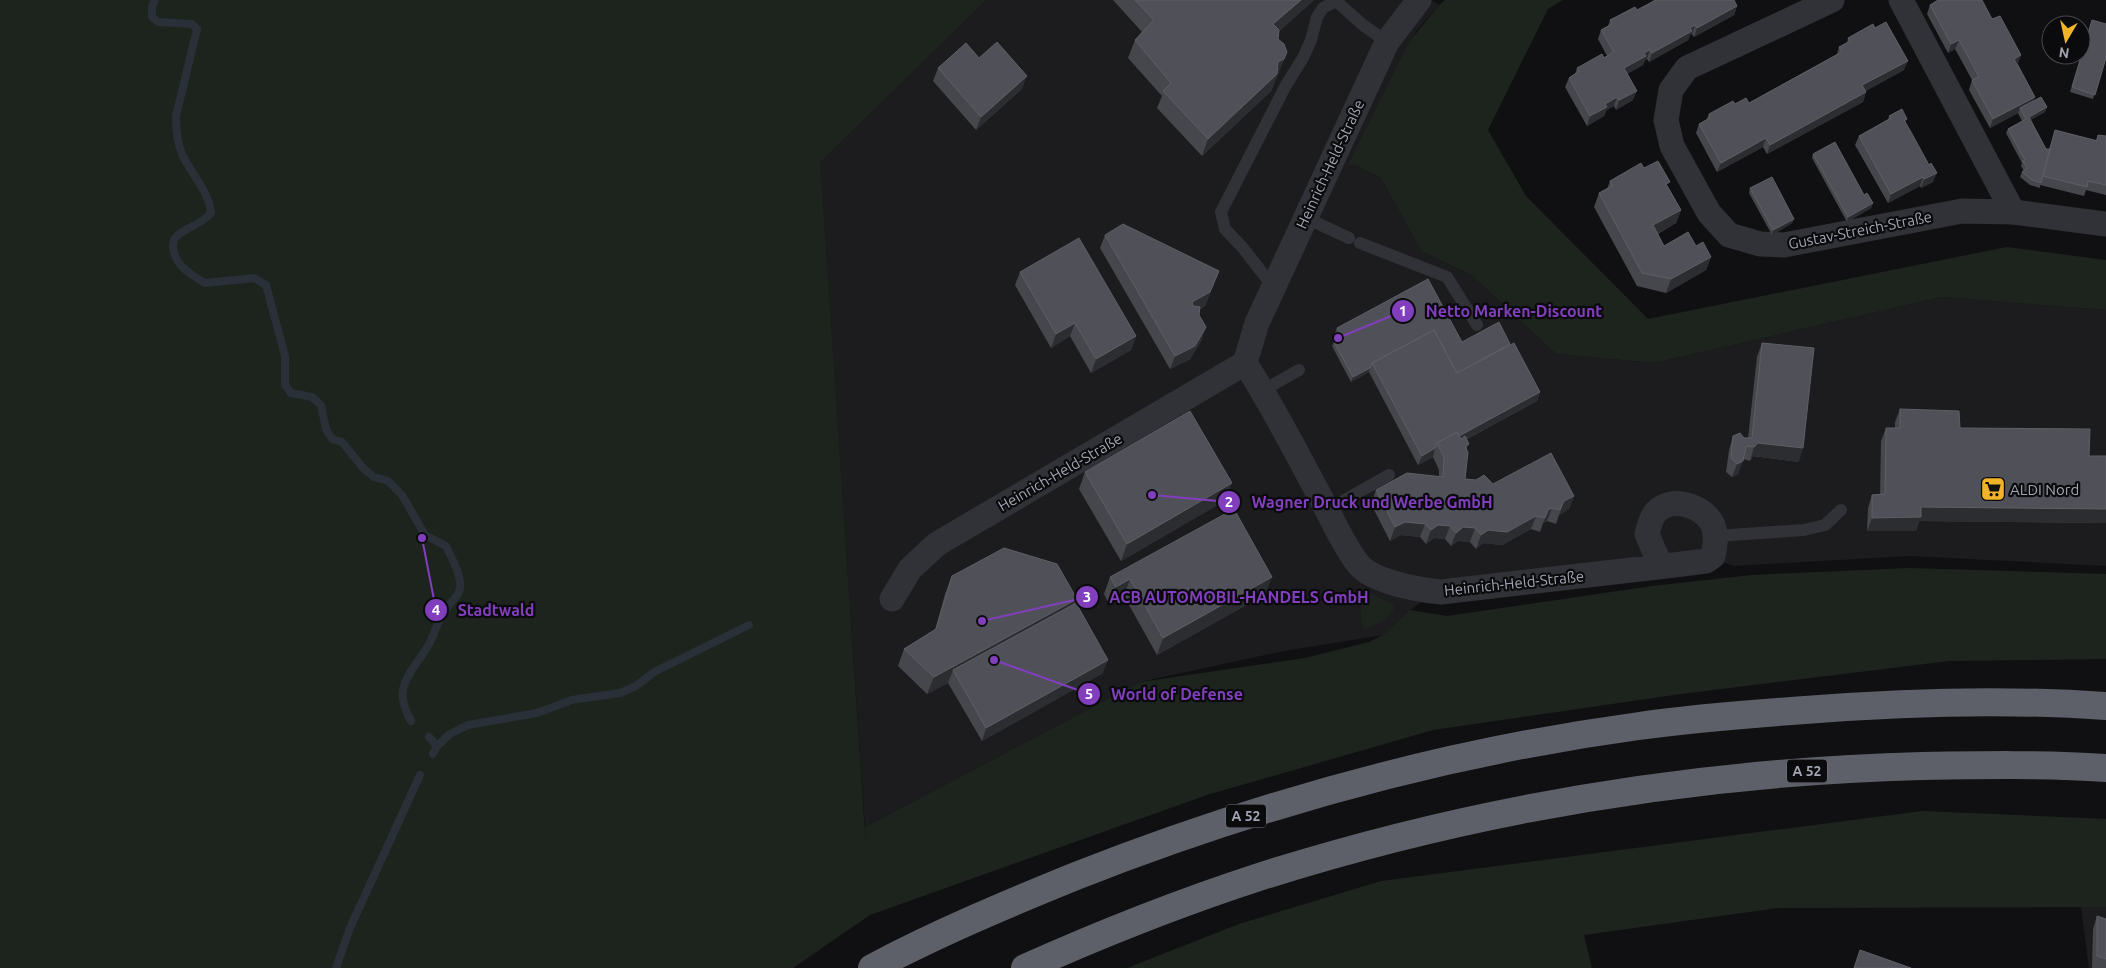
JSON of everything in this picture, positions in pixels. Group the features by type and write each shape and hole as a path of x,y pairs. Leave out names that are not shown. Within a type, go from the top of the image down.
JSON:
{"highway":[{"path":"2075,704 2106,698"},
{"name":"A 52","path":"872,968 967,922 1030,895 1175,839 1297,801 1457,759 1581,735 1721,716 1881,704 2075,704 2106,706"},
{"name":"A 52","path":"1025,968 1077,945 1167,910 1266,875 1417,832 1573,800 1638,790 1802,771 1952,766 2106,768"}],"street":[{"name":"Heinrich-Held-Straße","path":"892,599 910,569 937,544 1245,363 1257,323 1387,42 1419,0"},
{"name":"Gustav-Streich-Straße","path":"1832,0 1687,68 1671,90 1666,120 1672,146 1709,213 1729,234 1760,244 1784,245 1962,211 2013,212 2106,224"},
{"path":"1902,0 2013,212"},
{"name":"Heinrich-Held-Straße","path":"1245,363 1360,566 1377,576 1418,590 1441,592 1666,566 1706,561 1713,556 1716,536"},
{"path":"1666,566 1658,560 1647,534 1656,512 1667,505 1696,506 1712,524 1716,536"}],"lane":[{"path":"1274,288 1243,248 1224,229 1221,212 1286,85 1303,58 1311,40 1317,17 1323,8 1336,0 1363,25 1387,42"},
{"path":"1306,218 1447,277 1477,325"},
{"path":"1262,391 1300,370"},
{"path":"1327,510 1389,475"},
{"path":"1716,536 1804,530 1825,525 1841,510"}],"shaded area":[{"path":"0,0 986,0 820,162 866,847 865,827 1140,682 1305,658 1369,642 1383,635 1410,610 1447,616 1652,586 1752,575 1909,568 2106,574 2106,659 1949,661 1681,694 1433,730 1207,795 870,915 793,968 0,968"},
{"path":"985,0 1432,0 1439,5 1417,30 1349,165 1355,165 1381,178 1421,251 1471,275 1556,354 1654,363 1942,297 2106,310 2106,566 1909,556 1734,566 1704,556 1439,590 1410,610 1383,635 1284,651 1140,682 865,827 819,160"},
{"path":"1445,0 1563,0 1548,9 1488,130 1526,196 1648,319 2007,247 2106,260 2106,310 1942,297 1654,363 1556,354 1471,275 1421,251 1381,178 1355,165 1348,165 1410,41"},
{"path":"1361,589 1392,604 1394,608 1382,622 1369,628 1364,628 1361,622"},
{"path":"1922,811 2106,819 2106,907 1778,908 1584,935 1592,968 1127,968 1239,924 1381,881"},
{"path":"2081,907 2106,907 2106,968 2089,968"}],"building":[{"path":"1135,0 1301,0 1273,24 1279,30 1278,39 1284,44 1287,52 1284,59 1278,62 1277,74 1208,139 1163,91 1171,83 1135,40 1154,20"},
{"path":"1656,0 1734,0 1737,6 1697,28 1695,25 1690,28 1692,31 1652,53 1650,50 1644,53 1646,56 1624,68 1637,91 1619,100 1617,97 1605,104 1607,107 1590,116 1569,78 1579,71 1577,68 1602,54 1604,58 1614,52 1601,30 1612,24 1610,20 1635,7 1637,10"},
{"path":"1938,0 1982,0 1992,19 2000,16 2021,55 2014,59 2035,97 1993,119 1972,80 1979,77 1969,58 1959,40 1951,44 1930,5"},
{"path":"2092,20 2106,24 2106,58 2095,95 2072,87 2079,65 2091,65"},
{"path":"1886,22 1908,61 1862,85 1866,92 1770,145 1766,138 1721,163 1699,124 1710,118 1709,114 1733,101 1735,104 1746,98 1749,103 1842,52 1839,47 1850,41 1848,38 1873,24 1875,28"},
{"path":"997,42 1027,76 981,117 938,68 966,43 979,58"},
{"path":"2041,97 2047,107 2029,117 2046,149 2050,149 2041,183 2032,180 2022,172 2027,168 2023,161 2025,160 2008,129 2026,119 2020,108"},
{"path":"1902,109 1907,119 1904,120 1929,165 1931,163 1937,173 1924,179 1923,177 1891,194 1859,136 1891,118 1889,116"},
{"path":"2055,130 2097,141 2098,135 2106,136 2106,185 2088,181 2087,187 2043,176"},
{"path":"1835,142 1864,195 1867,193 1873,203 1848,217 1813,154"},
{"path":"1658,161 1670,182 1666,184 1681,210 1653,225 1664,246 1688,232 1696,246 1703,242 1711,257 1671,279 1642,273 1599,193 1612,186 1610,181 1641,163 1644,168"},
{"path":"1772,177 1794,219 1773,230 1750,188"},
{"path":"1123,224 1219,271 1210,292 1192,302 1193,306 1200,307 1199,315 1206,327 1195,346 1175,356 1105,235"},
{"path":"1079,238 1136,336 1096,359 1075,323 1056,334 1020,272"},
{"path":"1428,279 1462,342 1499,322 1510,344 1457,373 1434,330 1372,363 1370,368 1353,377 1334,342 1342,338 1337,328"},
{"path":"1434,330 1457,373 1514,343 1540,392 1459,436 1457,432 1437,443 1435,448 1422,456 1372,363"},
{"path":"1762,343 1814,348 1803,448 1758,443 1754,447 1746,446 1743,461 1737,464 1731,458 1733,436 1740,433 1744,438 1752,438"},
{"name":"ALDI Nord","path":"1900,409 1959,411 1960,428 2090,429 2089,456 2106,456 2106,509 1921,507 1921,517 1872,518 1872,495 1885,494 1886,428 1900,428"},
{"path":"1190,411 1232,483 1127,544 1085,472"},
{"path":"1457,432 1461,439 1465,436 1469,444 1465,447 1468,452 1465,479 1476,480 1484,475 1493,484 1551,453 1574,496 1564,501 1560,510 1552,508 1548,510 1545,518 1536,516 1507,532 1488,530 1481,535 1475,528 1463,527 1456,533 1450,526 1438,525 1431,530 1425,524 1405,522 1395,527 1376,490 1407,473 1443,477 1444,457 1437,443"},
{"path":"1234,509 1272,577 1163,638 1130,579 1116,587 1110,577"},
{"path":"1004,548 1057,564 1077,599 934,677 904,649 936,629 952,576"},
{"path":"1076,603 1108,660 986,728 953,670"},
{"path":"2097,916 2106,919 2106,959 2097,956"},
{"path":"1860,950 1911,968 1854,968"}],"waterway":[{"path":"155,0 152,6 152,17 158,22 192,24 197,29 176,116 177,130 182,154 207,197 211,213 175,238 174,254 184,269 205,283 254,278 266,285 285,356 285,385 291,393 312,397 321,405 326,429 332,439 342,442 364,469 374,477 388,481 402,495 425,535 446,546 458,573 460,590 444,612 428,646 410,673 403,689 405,709 411,721"},
{"path":"437,746 450,734 468,725 537,713 572,700 620,693 636,686 654,672 749,625"},
{"path":"429,737 437,746 433,754"},
{"path":"336,968 350,928 420,775"}],"place":[{"name":"Netto Marken-Discount","path":"1338,338"},
{"name":"ALDI Nord","path":"1993,489"},
{"name":"Wagner Druck und Werbe GmbH","path":"1152,495"},
{"name":"Stadtwald","path":"422,538"},
{"name":"ACB AUTOMOBIL-HANDELS GmbH","path":"982,621"},
{"name":"World of Defense","path":"994,660"}]}
